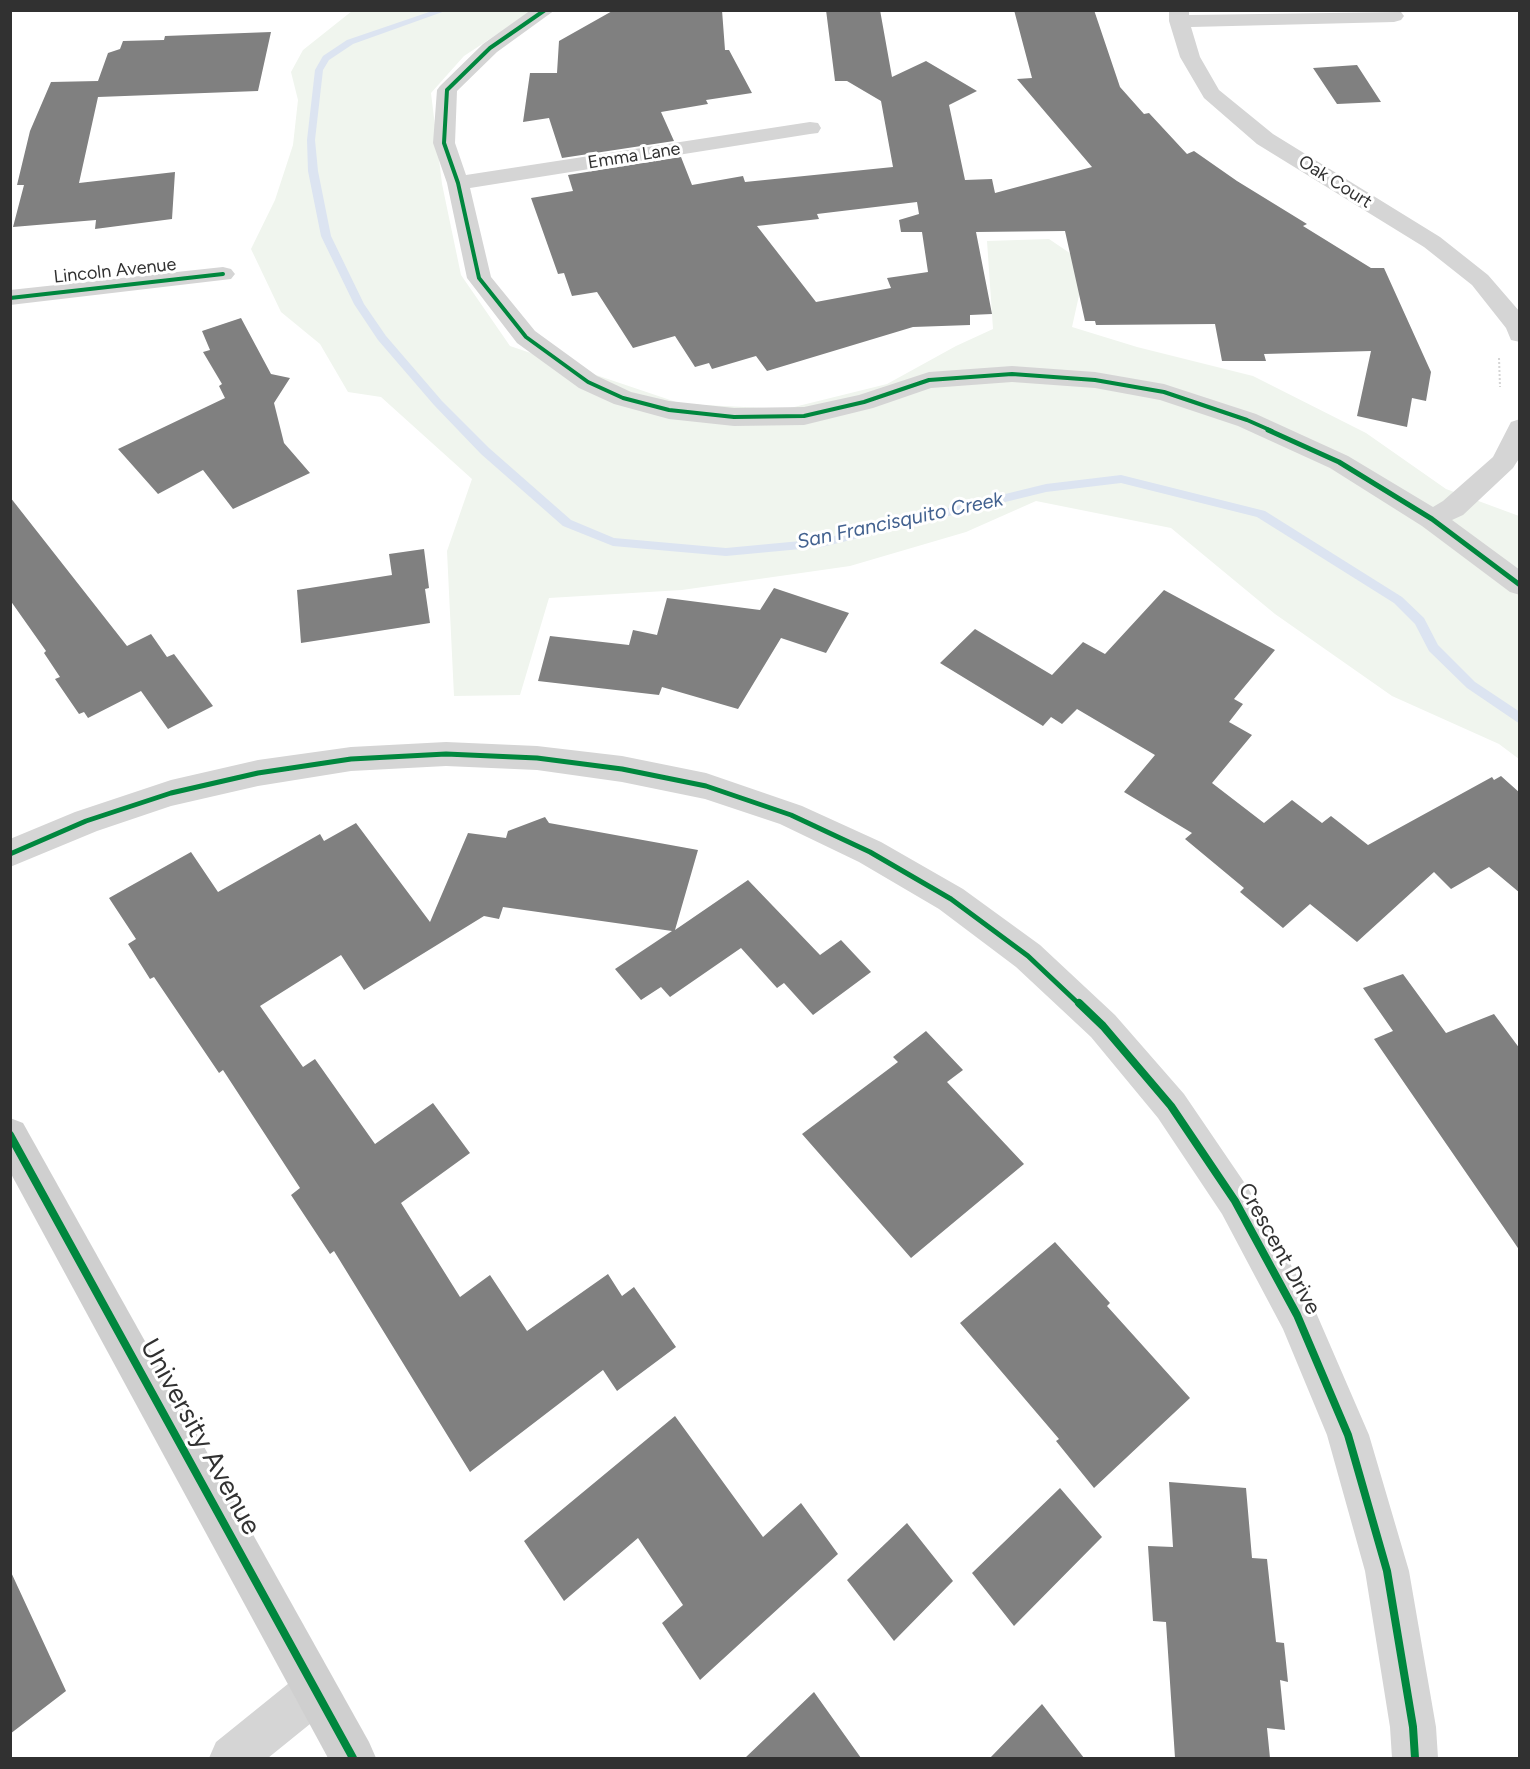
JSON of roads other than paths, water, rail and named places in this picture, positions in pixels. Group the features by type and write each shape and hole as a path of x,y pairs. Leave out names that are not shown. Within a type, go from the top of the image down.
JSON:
{"main road":[{"name":"University Avenue","path":"10,1135 353,1758"}],"street":[{"path":"545,10 490,48 447,90 444,143 458,183 479,278 526,337 588,381 623,398 669,410 734,417 804,417 864,402 929,380 1012,374 1095,380 1164,392 1247,420 1339,462 1432,519 1520,585"},
{"path":"1179,16 1394,16"},
{"name":"Oak Court","path":"1179,16 1190,57 1211,94 1265,139 1432,242 1480,280 1518,326 1520,334"},
{"name":"Emma Lane","path":"458,183 810,128"},
{"name":"Lincoln Avenue","path":"10,298 223,274"},
{"path":"1432,519 1453,508 1504,462 1520,428"},
{"name":"Crescent Drive","path":"10,854 86,821 160,796 258,772 375,758 446,754 537,758 622,769 706,786 791,814 870,852 951,899 1029,957 1103,1026 1171,1106 1235,1201 1297,1315 1348,1435 1387,1571 1413,1727 1415,1758"},
{"path":"232,1758 315,1691"}],"waterway":[{"name":"San Francisquito Creek","path":"444,10 350,42 326,58 319,70 311,140 313,171 326,236 359,304 382,338 438,403 485,451 567,523 613,542 726,552 822,543 1046,488 1121,479 1261,514 1398,600 1420,621 1433,648 1471,685 1520,719"}]}
